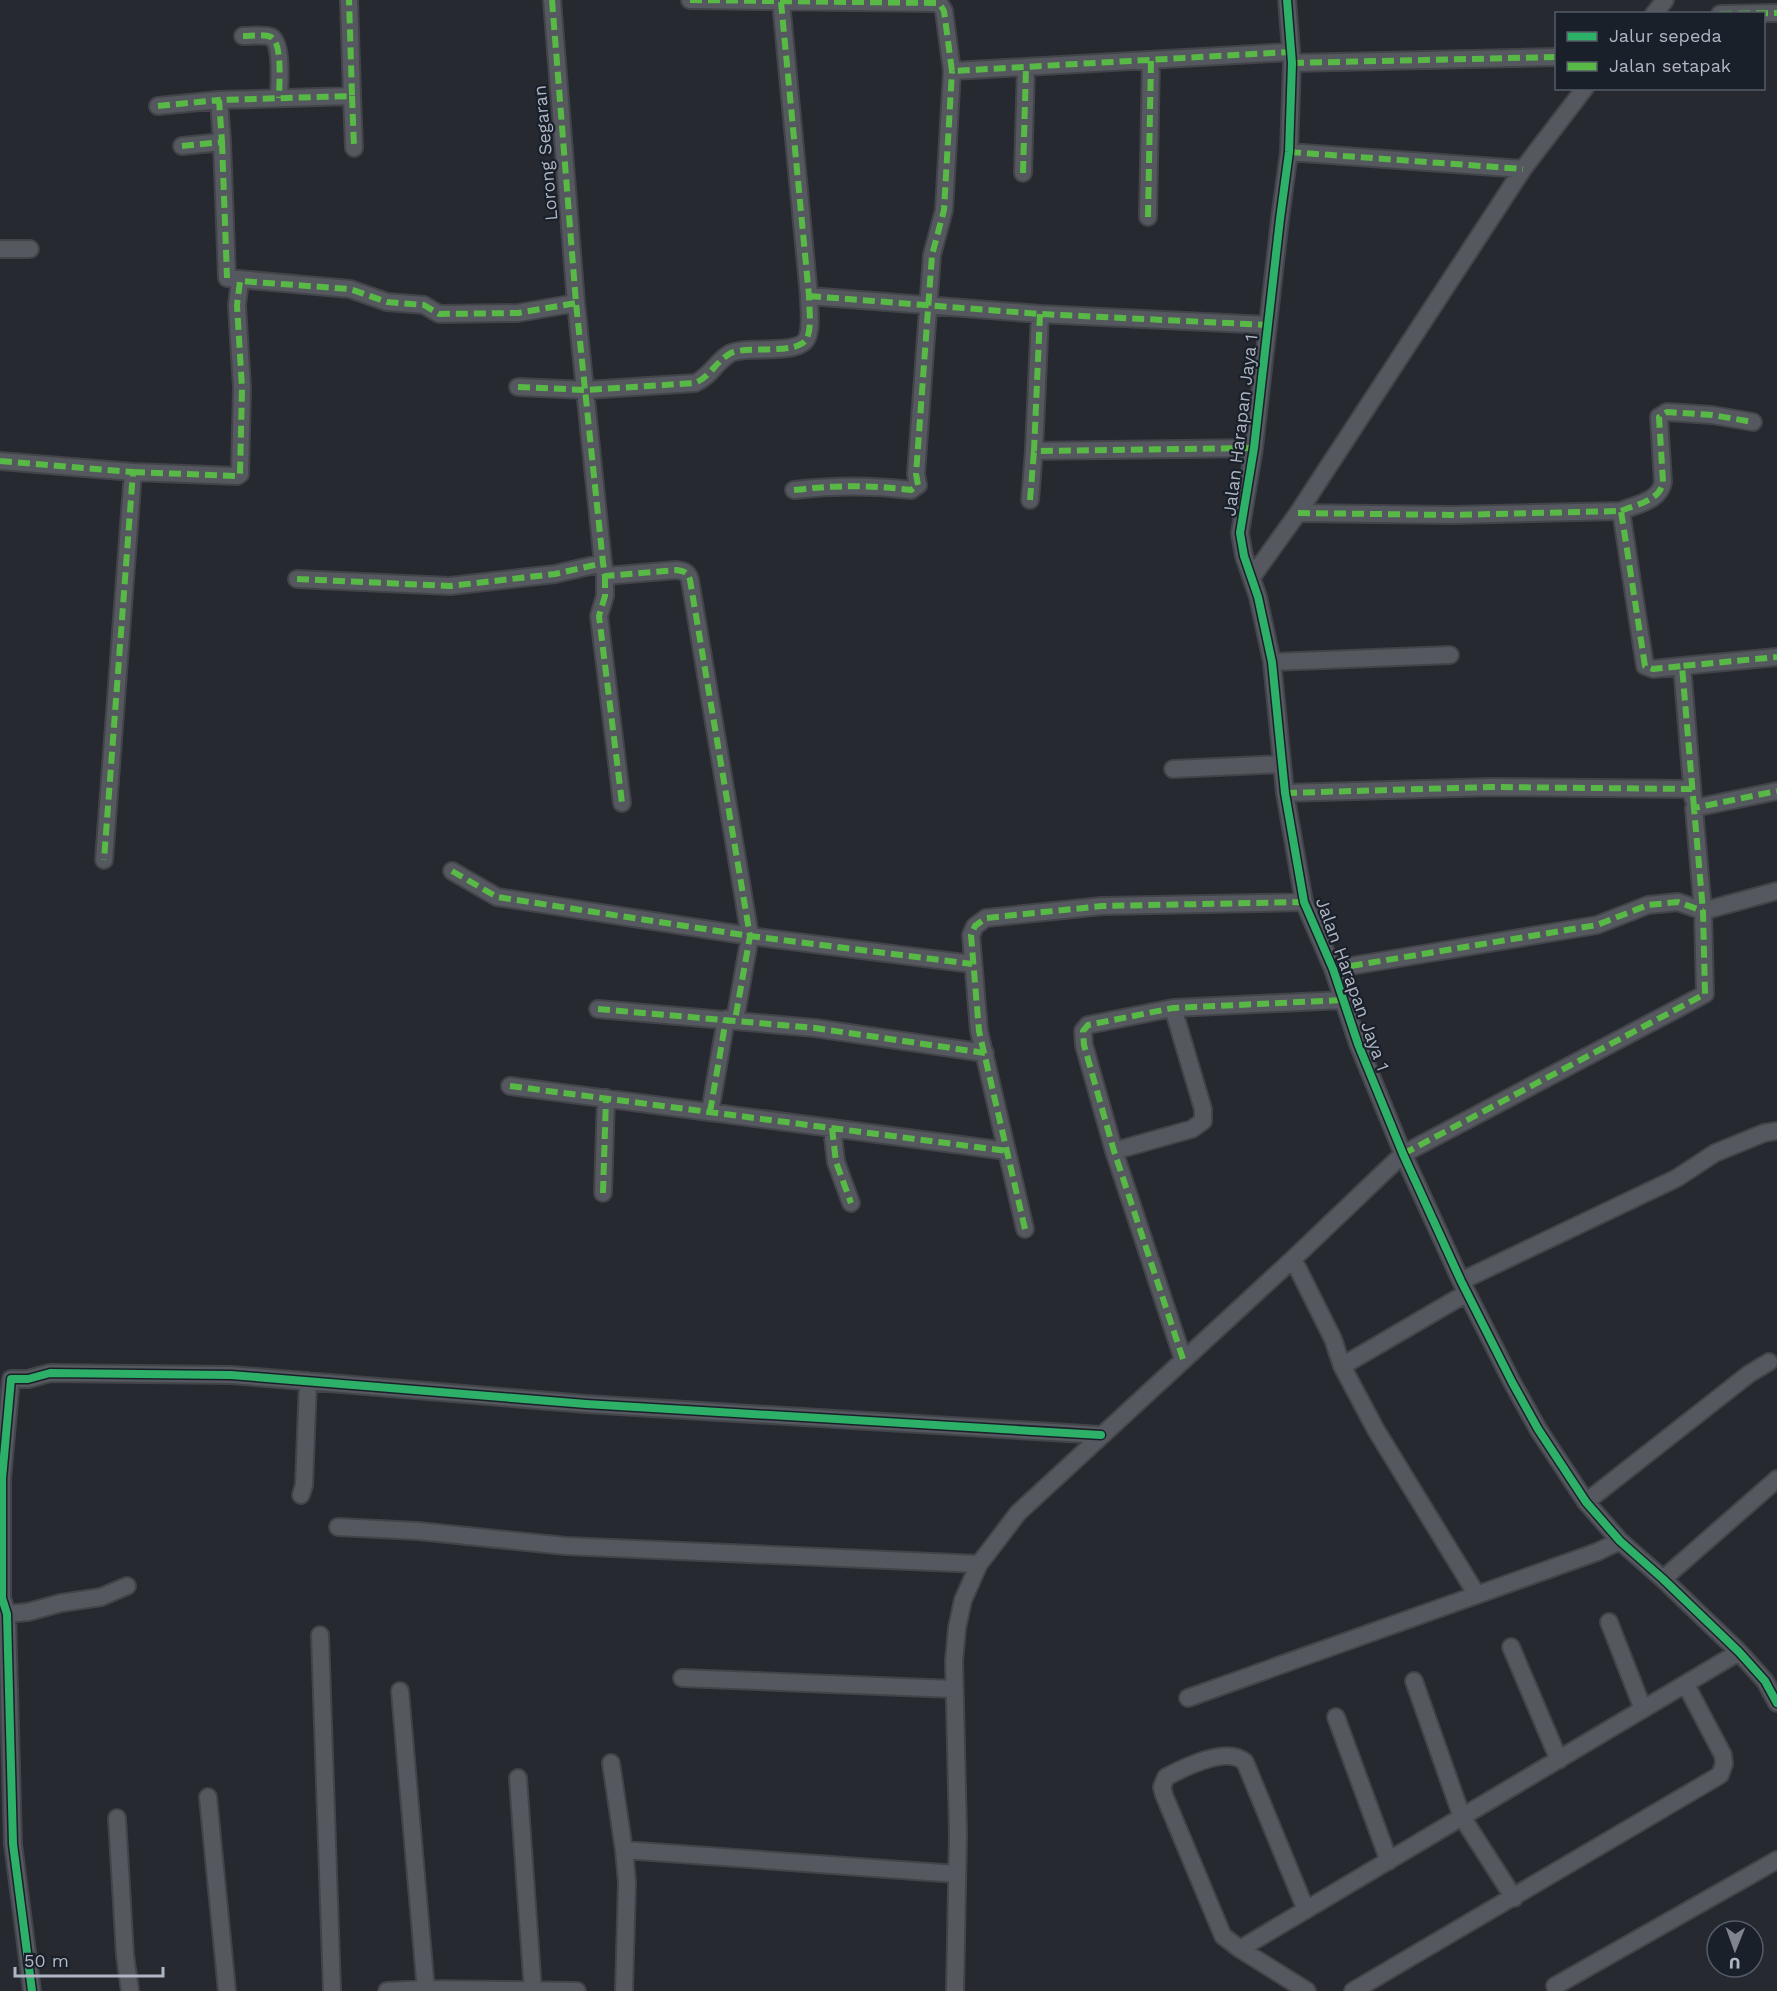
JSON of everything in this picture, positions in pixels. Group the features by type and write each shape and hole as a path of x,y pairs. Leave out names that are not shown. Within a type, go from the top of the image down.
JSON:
{"street":[{"path":"349,0 354,148"},
{"name":"Lorong Segaran","path":"552,0 576,303 604,569 605,596 599,616 622,803"},
{"path":"690,0 936,3 944,11 952,71 944,210 932,255 916,474 918,485 911,490 835,485 794,490"},
{"name":"Jalan Harapan Jaya 1","path":"1287,0 1291,58 1289,152 1254,448 1240,533 1244,556 1258,597 1272,662 1285,793 1304,902 1333,969 1358,1044 1403,1154 1464,1287 1538,1429 1586,1502 1620,1541 1739,1652 1765,1680 1777,1703"},
{"path":"1656,12 1665,0"},
{"path":"518,387 586,390 695,383 703,380 730,353 745,349 780,349 801,345 806,341 809,331 809,296 780,2"},
{"path":"243,36 270,37 276,41 279,55 279,98"},
{"path":"952,71 1151,60 1555,57"},
{"path":"1148,216 1151,60"},
{"path":"1023,172 1026,67"},
{"path":"1252,577 1298,513 1523,169 1583,90"},
{"path":"158,106 219,100 352,96"},
{"path":"219,100 227,279 350,289 387,302 424,305 439,314 518,313 576,303"},
{"path":"182,146 222,142"},
{"path":"1289,152 1523,169"},
{"path":"0,249 30,249"},
{"path":"0,461 133,472 237,476 240,474 242,388 237,305 240,281"},
{"path":"809,296 1040,314 1268,325"},
{"path":"1030,500 1040,314"},
{"path":"1298,513 1452,515 1622,511 1654,498 1662,491 1659,417 1662,414 1667,412 1712,415 1753,422"},
{"path":"1034,451 1254,448"},
{"path":"104,860 133,472"},
{"path":"1622,511 1645,666 1653,669 1777,657"},
{"path":"297,579 450,586 604,569 676,570 688,574 750,936 710,1112"},
{"path":"1272,662 1450,655"},
{"path":"955,1991 958,1789 953,1689 957,1628 963,1600 979,1564 1018,1513 1403,1154 1705,994 1703,911 1682,666"},
{"path":"1173,769 1282,764"},
{"path":"1285,793 1491,787 1692,789"},
{"path":"1694,808 1777,791"},
{"path":"452,871 497,897 750,936 972,964"},
{"path":"1333,969 1597,925 1648,905 1678,903 1703,911 1777,891"},
{"path":"1025,1229 979,1031 972,964 971,935 975,926 986,918 1102,906 1304,902"},
{"path":"1183,1359 1114,1151 1084,1045 1083,1031 1088,1025 1173,1008 1343,1000"},
{"path":"1114,1151 1192,1130 1203,1121 1203,1109 1173,1008"},
{"path":"598,1009 815,1028 985,1053"},
{"path":"510,1086 1007,1151"},
{"path":"603,1193 606,1098"},
{"path":"832,1128 836,1162 851,1203"},
{"path":"1342,1366 1464,1287 1677,1178 1715,1153 1764,1133 1777,1131"},
{"path":"1293,1259 1333,1339 1342,1366 1376,1430 1477,1595"},
{"path":"1586,1502 1749,1374 1768,1362"},
{"path":"32,1991 7,1846 5,1706 7,1614 2,1598 1,1479 5,1377 28,1378 50,1373 231,1375 586,1404 1101,1436"},
{"path":"301,1495 304,1485 308,1381"},
{"path":"1663,1579 1777,1479"},
{"path":"338,1527 418,1531 566,1546 979,1564"},
{"path":"1188,1698 1597,1552 1620,1541"},
{"path":"7,1614 101,1598 128,1586"},
{"path":"1609,1622 1643,1709"},
{"path":"320,1635 332,1991"},
{"path":"1511,1647 1559,1760"},
{"path":"1240,1949 1739,1652"},
{"path":"682,1678 953,1689"},
{"path":"1414,1681 1462,1817 1514,1898"},
{"path":"1353,1991 1514,1898 1720,1774 1724,1764 1723,1755 1686,1685"},
{"path":"400,1691 426,1990"},
{"path":"1336,1717 1389,1861"},
{"path":"1306,1910 1245,1762 1234,1755 1222,1755 1166,1777 1162,1787 1164,1796 1224,1936 1240,1949 1307,1991"},
{"path":"611,1763 627,1882 624,1991"},
{"path":"518,1778 533,1991"},
{"path":"208,1797 227,1991"},
{"path":"117,1818 125,1955 130,1991"},
{"path":"624,1850 957,1874"},
{"path":"1555,1986 1777,1860"},
{"path":"387,1991 577,1991"}],"marked path":[{"path":"182,146 222,142 219,100 352,96 349,0"},
{"path":"552,0 576,303 605,576 676,570 685,572 690,580 750,936 735,1020"},
{"path":"690,0 936,3 944,11 952,71 1290,52"},
{"path":"518,387 586,390 695,383 731,353 784,349 794,347 807,338 810,323 809,296 781,2"},
{"path":"1765,13 1777,13"},
{"path":"243,36 265,36 275,41 279,56 279,98"},
{"path":"1292,63 1555,57"},
{"path":"1148,217 1151,60"},
{"path":"1023,173 1026,67"},
{"path":"794,490 853,486 911,490 918,485 916,474 932,255 944,210 952,71"},
{"path":"352,96 354,148"},
{"path":"158,106 219,100"},
{"path":"222,142 227,278"},
{"path":"1289,152 1523,169"},
{"path":"133,472 237,476 240,474 242,388 237,305 240,281 350,289 387,302 424,305 439,314 518,313 576,303"},
{"path":"809,296 1040,314 1268,325"},
{"path":"1040,314 1034,451 1254,448"},
{"path":"1621,511 1653,498 1661,488 1663,482 1659,417 1667,412 1712,415 1753,422"},
{"path":"1030,500 1034,451"},
{"path":"0,461 133,472 104,860"},
{"path":"1298,513 1452,515 1621,511 1645,666 1653,669 1682,666"},
{"path":"297,579 450,586 555,574 603,563"},
{"path":"605,576 605,596 599,616 622,803"},
{"path":"1694,808 1682,666 1777,657"},
{"path":"1285,793 1492,787 1692,789"},
{"path":"1403,1154 1705,994 1703,911 1694,808 1777,791"},
{"path":"452,871 497,897 750,936 972,964"},
{"path":"1025,1229 979,1031 971,935 975,926 986,918 1102,906 1304,902"},
{"path":"1333,969 1597,925 1648,905 1678,902 1703,911"},
{"path":"1183,1359 1114,1151 1084,1045 1083,1031 1088,1025 1173,1008 1343,1000"},
{"path":"598,1009 815,1028 985,1053"},
{"path":"710,1112 726,1019"},
{"path":"510,1086 1007,1151"},
{"path":"603,1193 606,1098"},
{"path":"832,1128 836,1162 851,1203"}],"cycle path":[{"path":"1287,0 1292,63 1289,152 1254,448 1240,533 1244,556 1258,597 1272,662 1285,793 1304,902 1333,969 1358,1044 1403,1154 1461,1281 1538,1429 1586,1502 1620,1541 1739,1652 1765,1681 1777,1703"},
{"path":"32,1991 13,1844 7,1614 2,1598 2,1479 11,1379 28,1379 50,1373 231,1375 586,1404 1101,1435"}]}
